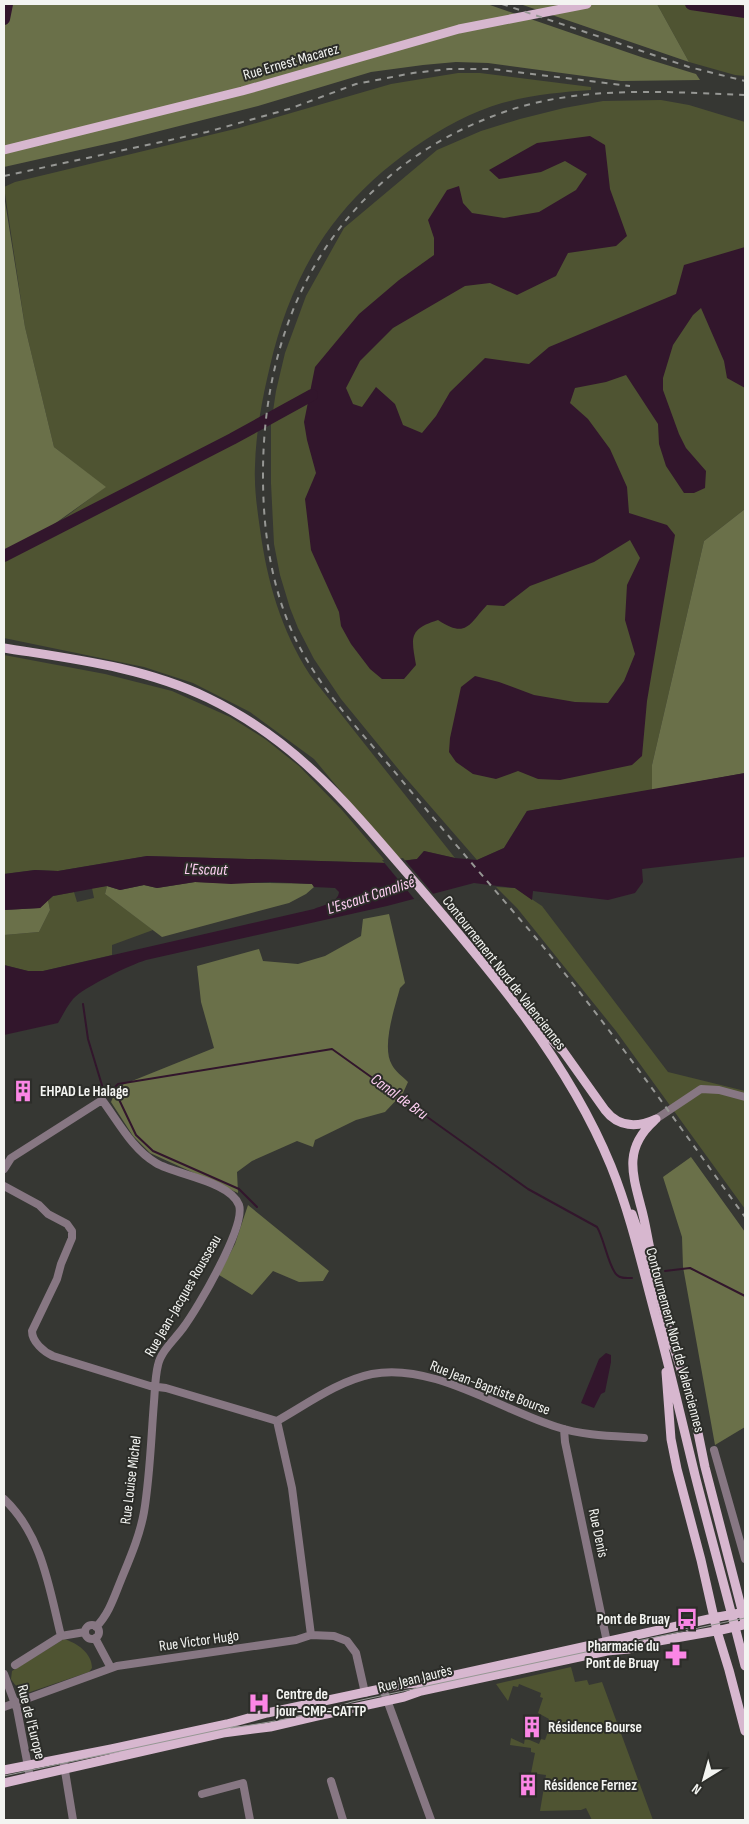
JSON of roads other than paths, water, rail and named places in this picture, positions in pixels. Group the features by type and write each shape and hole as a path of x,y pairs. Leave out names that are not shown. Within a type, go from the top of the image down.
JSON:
{"main road":[{"name":"Rue Ernest Macarez","path":"4,150 242,91 459,29 587,4"},
{"name":"Contournement Nord de Valenciennes","path":"4,648 126,669 171,683 209,698 255,724 293,752 321,777 438,910 503,989 541,1040 567,1081 601,1145 618,1186 664,1352 745,1666"},
{"path":"503,989 558,1045 610,1116 627,1124 646,1123 656,1120"},
{"path":"656,1120 640,1139 633,1152 632,1166 679,1375 686,1436"},
{"path":"618,1186 637,1226 660,1295"},
{"path":"672,1342 694,1411 705,1467 743,1612 744,1624"},
{"path":"664,1352 673,1452 745,1730"},
{"name":"Rue Jean Jaurès","path":"4,1770 107,1750 227,1724 267,1713 418,1683 743,1612"},
{"name":"Rue Jean Jaurès","path":"4,1783 223,1733 270,1727 588,1654 630,1649 666,1639 719,1631 744,1624"}],"street":[{"path":"656,1120 701,1089 719,1090 745,1097"},
{"name":"Rue Jean-Jacques Rousseau","path":"4,1166 11,1158 102,1100 130,1138 151,1160 226,1191 235,1200 239,1206 239,1220 236,1231 188,1322 159,1360 155,1388"},
{"path":"4,1186 40,1206 50,1215 67,1224 72,1231 72,1238 57,1279 32,1328 34,1340 46,1352 53,1356 155,1388 166,1388 277,1421 292,1488 311,1635"},
{"name":"Rue Jean-Baptiste Bourse","path":"277,1421 353,1380 376,1373 393,1372 416,1375 455,1386 564,1429 644,1438"},
{"name":"Rue Louise Michel","path":"96,1627 109,1609 143,1519 155,1388"},
{"name":"Rue Denis","path":"564,1429 565,1442 607,1642"},
{"path":"714,1450 745,1560"},
{"path":"4,1499 22,1519 36,1545 43,1563 61,1636"},
{"path":"85,1632 86,1628 90,1625 96,1627 99,1632 95,1638"},
{"path":"15,1665 61,1636 85,1632"},
{"path":"85,1632 89,1638 95,1638"},
{"name":"Rue Victor Hugo","path":"4,1707 111,1668 296,1640 311,1635 338,1636 352,1646 357,1656 365,1693"},
{"path":"95,1638 111,1668"},
{"name":"Rue de l'Europe","path":"4,1674 15,1703 30,1778"},
{"path":"383,1689 430,1820"},
{"path":"62,1758 73,1820"},
{"path":"331,1781 343,1820"},
{"path":"202,1794 243,1783 250,1820"}],"water":[{"path":"590,136 605,145 610,189 627,236 616,246 568,253 556,276 517,295 490,283 465,286 393,328 360,361 346,388 353,404 362,407 376,387 395,404 403,425 422,433 436,416 450,392 485,358 529,364 549,347 676,294 684,265 745,247 745,388 727,378 724,361 701,308 693,315 673,345 663,378 663,390 679,434 686,448 706,471 705,488 694,493 684,493 666,466 659,444 658,424 626,375 606,382 575,388 570,403 588,419 610,449 627,487 629,513 667,525 675,535 647,701 642,756 632,765 560,780 538,779 518,771 496,779 473,774 456,762 449,752 450,738 461,687 475,676 499,682 534,695 575,702 608,703 624,681 635,654 625,620 627,585 640,558 630,540 594,562 530,586 504,606 487,605 467,627 462,629 455,628 438,620 429,623 414,635 413,647 416,665 404,679 382,679 370,669 351,644 341,626 339,612 311,550 305,499 316,473 304,422 315,367 359,314 399,280 434,255 434,238 428,220 447,190 459,186 463,203 472,213 504,218 539,212 576,190 587,174 565,161 541,172 499,179 489,170 537,143"},
{"path":"745,773 745,857 642,869 643,882 635,893 608,900 533,891 532,900 515,888 474,883 387,906 146,960 108,977 79,994 73,999 58,1023 4,1035 4,965 28,971 43,971 314,909 336,899 339,892 335,888 314,887 312,884 270,882 231,884 195,882 157,888 144,885 120,890 107,886 53,896 40,908 4,910 4,874 35,870 58,871 147,856 387,863 417,859 424,851 455,858 477,860 504,848 527,811"},
{"path":"606,1353 611,1355 611,1362 605,1392 601,1394 594,1408 581,1403 599,1359"}],"waterway":[{"path":"4,19 7,4"},
{"path":"691,4 745,12"},
{"path":"4,556 232,439 312,395"},
{"path":"83,1004 88,1039 104,1092"},
{"name":"Canal de Bru","path":"112,1090 118,1084 332,1049 528,1189 597,1227 614,1272 620,1277 632,1278"},
{"name":"Canal de Bru","path":"114,1089 136,1135 153,1151 239,1189 257,1207"},
{"name":"Canal de Bru","path":"665,1271 690,1268 745,1296"}],"tram line":[{"path":"231,1728 292,1718 352,1702 745,1618"},
{"path":"4,1776 237,1726"}],"railway":[{"path":"502,4 689,67 745,81"},
{"path":"4,176 207,132 289,109 356,84 413,73 449,69 492,69 630,86"},
{"path":"745,95 624,92 593,94 533,103 504,112 447,137 398,169 356,208 322,253 296,303 277,357 266,415 263,477 267,541 275,583 288,623 316,675 351,722 536,938 590,1006 745,1217"}],"place":[{"name":"EHPAD Le Halage","path":"23,1091"},
{"name":"Pont de Bruay","path":"687,1619"},
{"name":"Pharmacie du Pont de Bruay","path":"676,1655"},
{"name":"Centre de jour-CMP-CATTP","path":"259,1703"},
{"name":"Résidence Bourse","path":"532,1727"},
{"name":"Résidence Fernez","path":"528,1785"}],"water label":[{"name":"L'Escaut","path":"206,870"},
{"name":"L'Escaut Canalisé","path":"371,896"}]}
